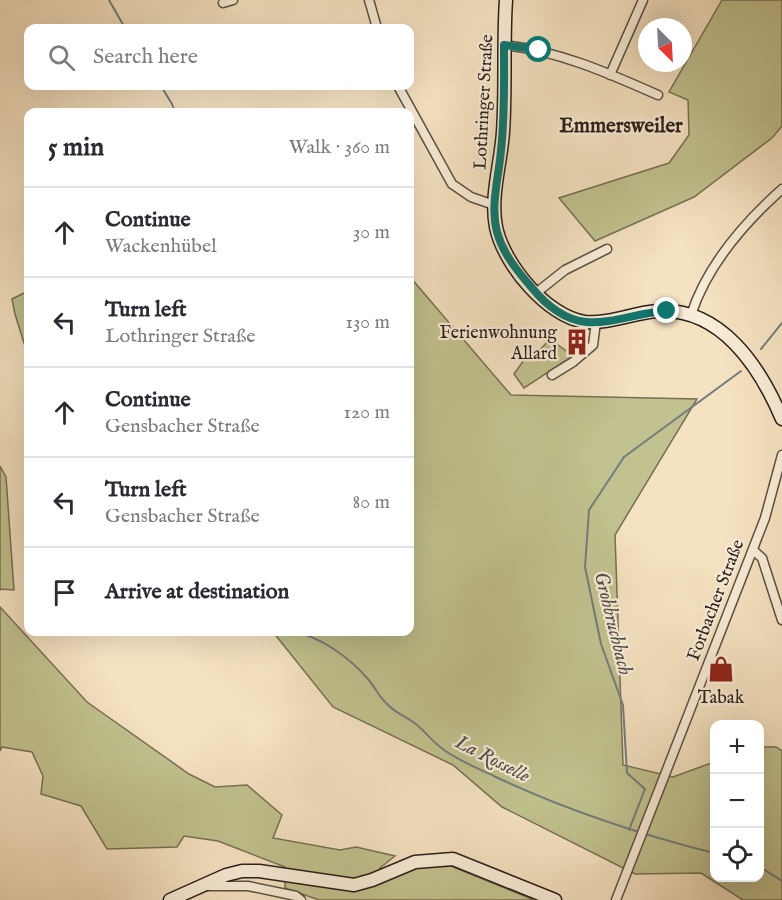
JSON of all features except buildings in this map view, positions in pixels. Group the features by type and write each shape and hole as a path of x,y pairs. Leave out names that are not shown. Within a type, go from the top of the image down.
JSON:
{"main road":[{"name":"Lothringer Straße","path":"506,0 503,131 494,204 494,218 500,243 513,266 536,293 560,313 572,319 596,322"},
{"path":"596,322 655,311 681,312 705,321 728,336 750,362 777,399 782,419"},
{"path":"170,900 226,875 242,871 259,871 354,885 415,862 453,859 555,900"}],"street":[{"path":"224,3 233,0"},
{"path":"369,0 376,24"},
{"path":"610,75 643,0"},
{"path":"504,45 539,50 573,60 658,95"},
{"path":"400,90 410,108"},
{"path":"414,115 452,184 471,197 494,204"},
{"path":"691,315 706,282 726,249 763,206 782,189"},
{"path":"536,293 565,270 607,249"},
{"path":"552,375 573,362 593,345 596,322"},
{"name":"Forbacher Straße","path":"616,900 765,518 782,455"},
{"path":"753,550 762,558 782,620"},
{"path":"202,886 248,886 296,896 301,900"}],"green space":[{"path":"722,0 782,0 782,126 772,138 694,197 595,241 559,198 669,163 689,135 688,100 669,92 681,72 692,72 692,52"},
{"path":"414,282 511,395 697,399 615,535 623,765 673,777 710,763 710,879 701,873 635,874 502,807 453,765 333,707 276,636 414,636"},
{"path":"24,293 24,343 15,314 12,299"},
{"path":"550,339 573,356 524,388 514,374 531,350 536,354"},
{"path":"0,466 6,477 14,590 0,590"},
{"path":"0,607 24,636 27,636 87,702 189,774 215,787 247,785 282,815 273,838 340,850 356,847 395,856 380,868 398,875 420,866 446,864 534,900 319,900 285,888 285,867 218,841 184,836 177,847 107,849 81,806 41,794 43,776 32,752 2,747 0,751"},
{"path":"764,747 776,747 782,751 782,900 743,900 715,882 764,882"}],"waterway":[{"name":"La Rosselle","path":"109,0 123,24"},
{"name":"La Rosselle","path":"163,90 174,108"},
{"name":"Grohbruchbach","path":"761,349 782,323"},
{"name":"Grohbruchbach","path":"629,830 645,789 627,773 623,705 601,644 585,567 589,510 624,457 741,371"},
{"name":"La Rosselle","path":"308,636 333,649 352,663 391,707 417,725 442,749 453,756 522,789 576,811 658,838 710,852"},
{"name":"La Rosselle","path":"764,870 782,881"}],"place":[{"name":"Ferienwohnung Allard","path":"577,342"},
{"name":"Tabak","path":"721,669"}],"district":[{"name":"Emmersweiler","path":"621,125"}],"route":[{"path":"539,50 504,45 503,131 494,204 494,218 500,243 513,266 536,293 550,306 572,319 596,322 634,314 667,311"}]}
